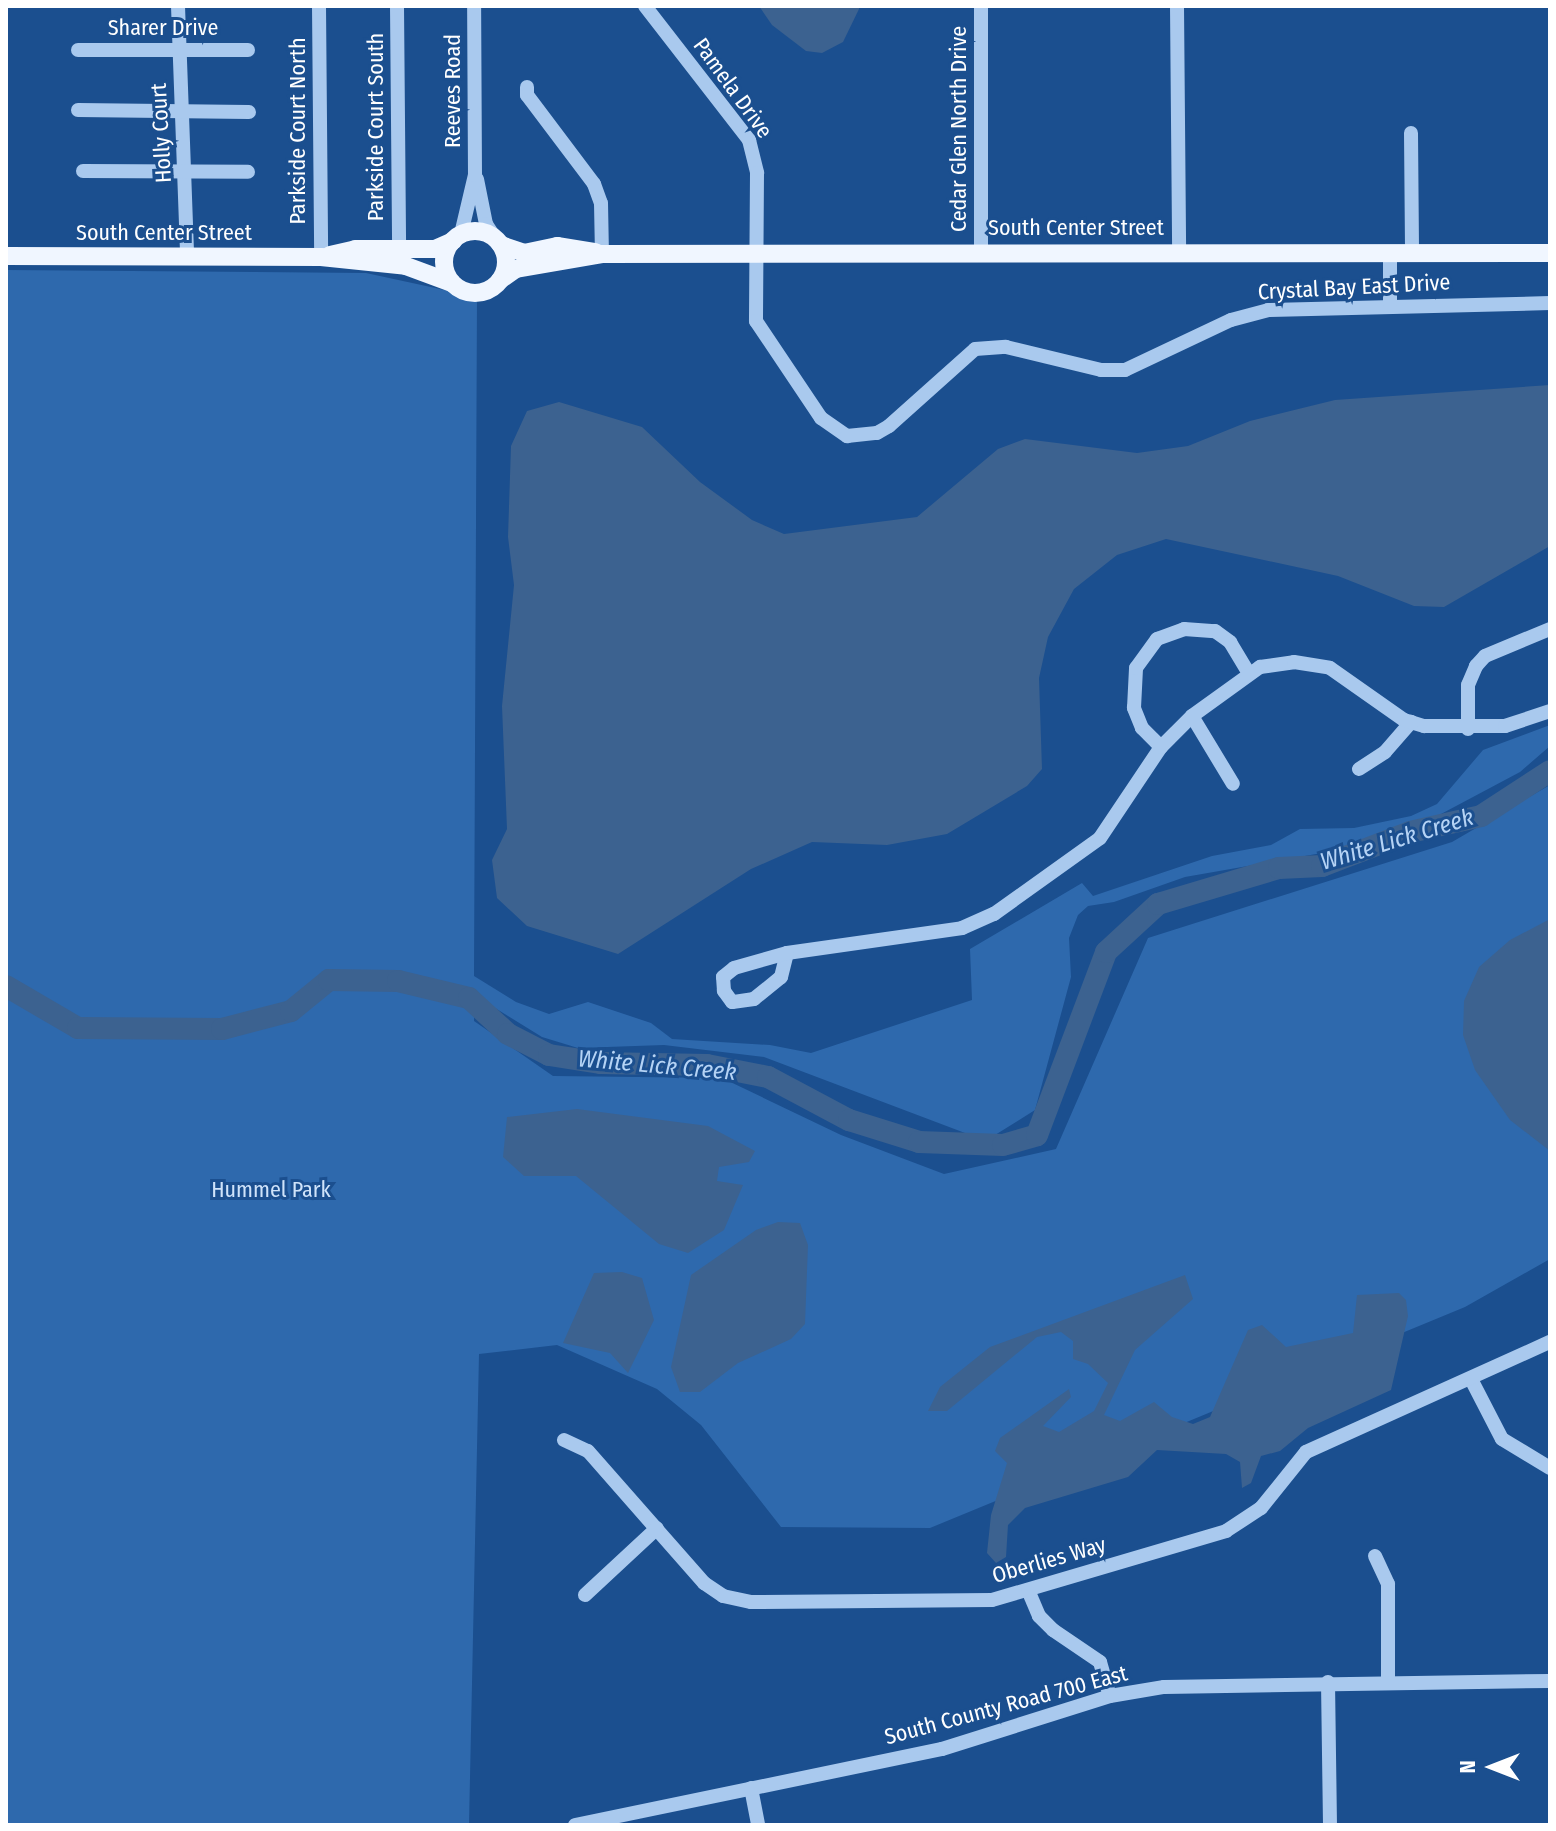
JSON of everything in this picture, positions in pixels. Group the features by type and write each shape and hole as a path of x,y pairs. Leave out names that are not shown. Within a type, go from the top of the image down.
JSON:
{"main road":[{"path":"479,231 498,242 506,263 500,280 477,293 452,283 444,257 457,237 479,231"},
{"name":"South Center Street","path":"321,257 399,248 435,249 457,237"},
{"name":"South Center Street","path":"498,242 524,253 580,246 602,254"},
{"name":"South Center Street","path":"500,280 516,269 602,254 1550,253"},
{"name":"South Center Street","path":"6,256 321,257 406,266 452,283"}],"street":[{"name":"Holly Court","path":"178,6 187,257"},
{"name":"Parkside Court North","path":"319,6 321,257"},
{"name":"Parkside Court South","path":"397,6 399,248"},
{"name":"Reeves Road","path":"474,6 475,175 486,224 498,242"},
{"name":"Pamela Drive","path":"645,6 749,140 756,164 756,254"},
{"name":"Cedar Glen North Drive","path":"981,6 981,252"},
{"path":"1177,6 1179,252"},
{"name":"Sharer Drive","path":"78,50 248,50"},
{"path":"527,87 527,95 594,184 601,203 602,254"},
{"path":"78,110 249,112"},
{"path":"1411,133 1412,254"},
{"path":"83,171 248,172"},
{"name":"Reeves Road","path":"457,237 475,175"},
{"name":"Crystal Bay East Drive","path":"756,254 756,321 762,337 821,418 847,436 877,433 889,426 975,349 1006,347 1101,370 1125,370 1251,314 1390,305 1550,303"},
{"path":"1390,254 1390,305"},
{"path":"1161,747 1142,728 1134,708 1136,668 1144,650 1157,639 1184,629 1215,631 1230,642 1248,672"},
{"path":"1468,729 1468,685 1476,666 1485,656 1550,629"},
{"path":"787,953 781,977 754,999 732,1002 724,991 723,977 734,968 787,953 979,923 1100,838 1161,747 1192,716 1248,672 1294,662 1330,668 1411,722 1468,729 1505,726 1550,711"},
{"path":"1192,716 1233,784"},
{"path":"1359,769 1385,752 1411,722"},
{"name":"Oberlies Way","path":"564,1440 588,1451 704,1583 723,1596 751,1602 992,1600 1226,1531 1261,1508 1306,1452 1472,1381 1550,1342"},
{"path":"1472,1381 1502,1439 1550,1468"},
{"path":"585,1595 657,1528"},
{"path":"1375,1556 1388,1584 1388,1680"},
{"path":"1028,1590 1039,1616 1053,1630 1100,1662 1110,1696"},
{"name":"South County Road 700 East","path":"575,1825 942,1749 1110,1696 1199,1684 1550,1681"},
{"path":"1328,1682 1330,1825"},
{"path":"751,1788 758,1825"}],"green space":[{"name":"Hummel Park","path":"6,270 366,273 477,297 474,976 516,1002 549,1014 588,1002 651,1023 672,1039 770,1045 811,1053 972,1000 970,949 1082,883 1093,896 1212,856 1271,845 1300,829 1354,828 1411,816 1437,804 1483,750 1550,725 1550,746 1520,772 1426,822 1322,853 1185,877 1114,902 1088,906 1078,915 1069,938 1071,977 1035,1110 995,1135 965,1133 764,1057 664,1045 578,1048 542,1037 474,995 474,1021 553,1076 722,1078 841,1135 944,1174 1056,1149 1148,938 1452,842 1550,785 1550,1259 1465,1307 930,1528 781,1527 701,1425 657,1389 557,1345 479,1354 469,1825 6,1825"}],"shaded area":[{"path":"759,6 859,6 859,9 843,42 822,53 806,51 772,25"},
{"path":"1550,385 1550,546 1444,607 1414,606 1338,576 1166,539 1117,555 1074,589 1048,637 1039,678 1042,769 1027,786 947,834 887,845 812,842 751,869 618,954 527,926 497,898 492,860 507,829 502,706 514,585 508,537 511,446 527,411 559,402 642,427 700,482 752,520 784,534 917,517 998,449 1025,439 1137,453 1188,446 1250,421 1335,400"},
{"path":"1550,919 1550,1151 1510,1120 1475,1070 1463,1035 1464,1001 1479,967 1510,940"},
{"path":"577,1109 708,1126 755,1151 749,1162 719,1167 717,1181 743,1185 724,1230 688,1253 659,1244 576,1176 524,1176 503,1157 507,1117"},
{"path":"778,1222 800,1223 808,1245 805,1324 791,1339 738,1363 700,1392 680,1392 671,1367 691,1275 756,1230"},
{"path":"622,1272 642,1278 654,1320 628,1373 610,1353 563,1343 594,1273"},
{"path":"1185,1275 1193,1299 1135,1350 1104,1415 1120,1421 1154,1402 1172,1417 1193,1424 1210,1417 1248,1330 1262,1325 1286,1347 1353,1333 1357,1295 1399,1293 1406,1300 1408,1316 1391,1390 1308,1428 1280,1451 1261,1456 1251,1483 1242,1488 1240,1462 1226,1454 1157,1450 1128,1477 1025,1508 1008,1525 1006,1557 996,1563 987,1553 991,1515 1007,1463 995,1451 1000,1438 1069,1389 1071,1397 1043,1426 1059,1432 1094,1411 1108,1383 1088,1364 1073,1359 1073,1341 1061,1332 1037,1337 947,1411 928,1411 940,1387 990,1347"}],"waterway":[{"name":"White Lick Creek","path":"6,986 78,1028 222,1029 291,1011 329,980 398,981 469,998 508,1034 549,1055 601,1063 707,1065 768,1077 849,1120 919,1142 1003,1145 1037,1135 1106,952 1158,904 1279,868 1322,866 1410,832 1481,816 1550,771"}]}
